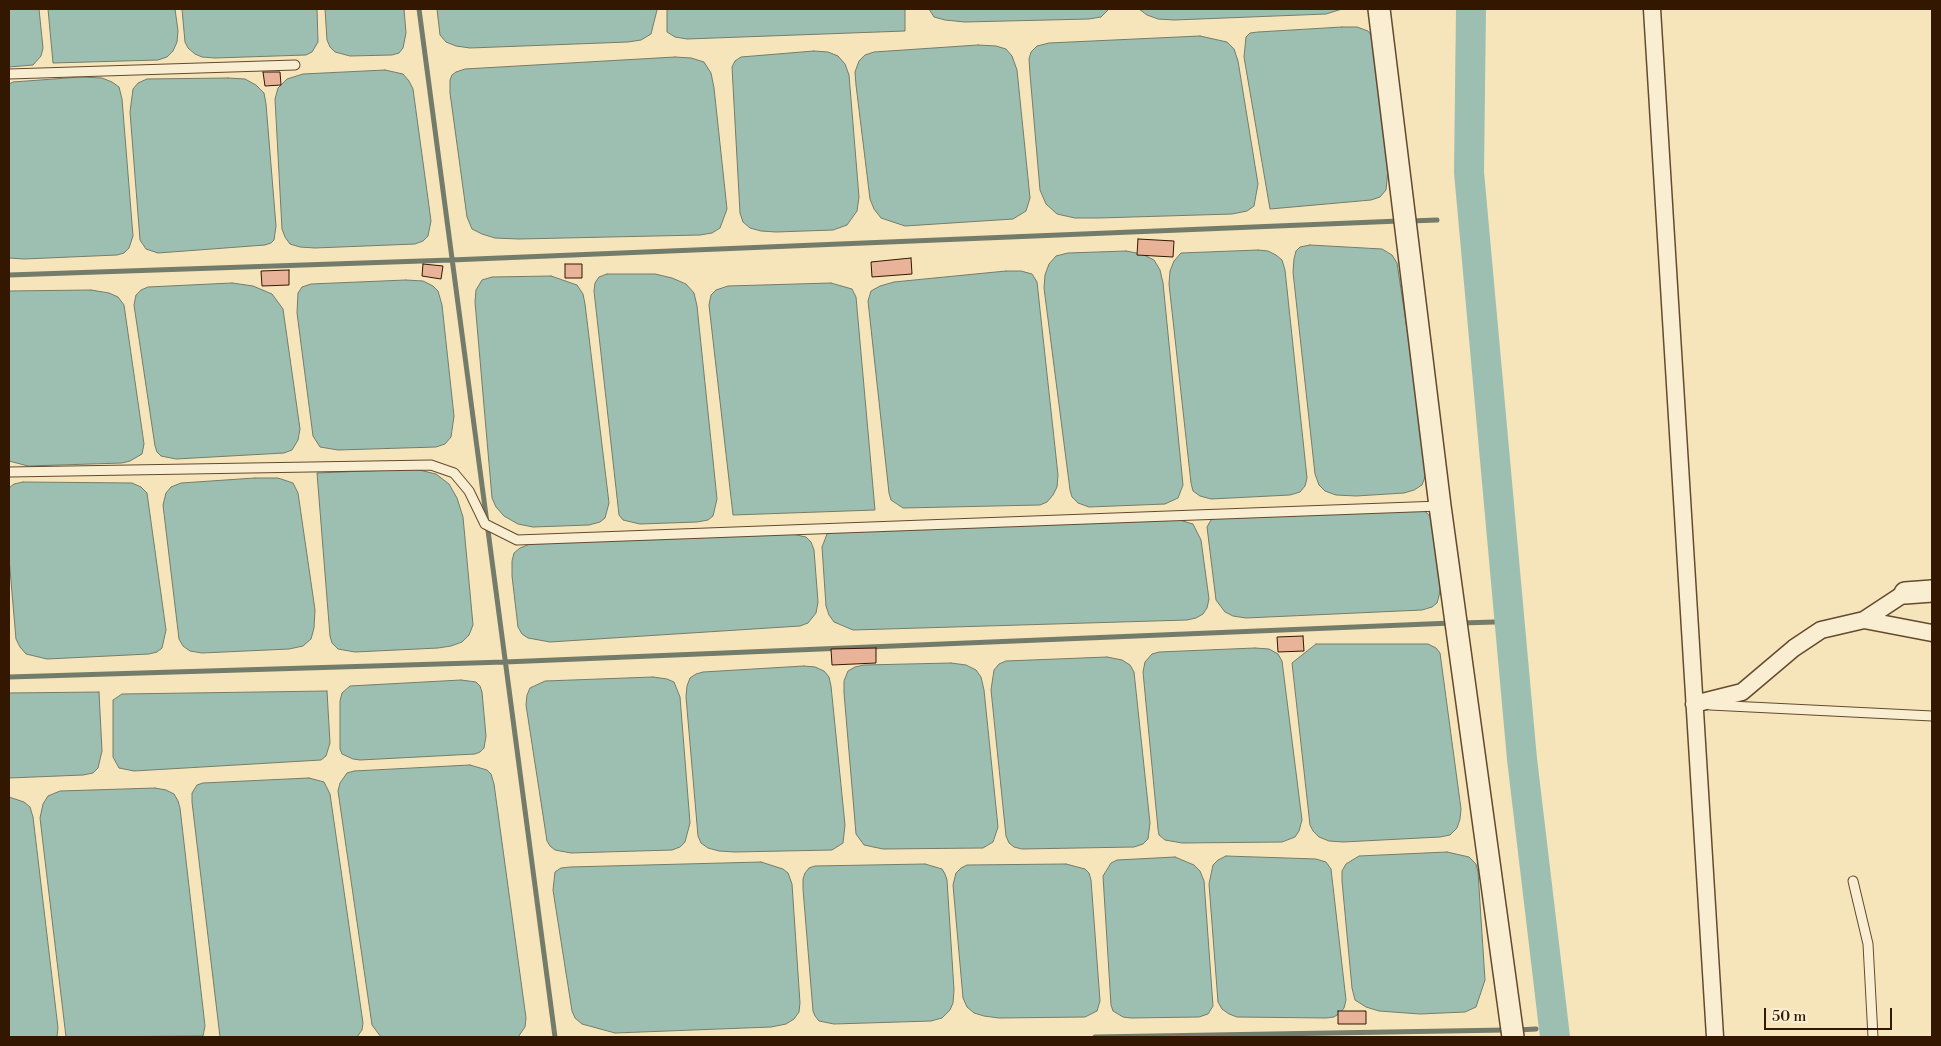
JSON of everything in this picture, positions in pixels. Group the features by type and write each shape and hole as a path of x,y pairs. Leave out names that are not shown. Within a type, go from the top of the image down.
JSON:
{"street":[{"path":"1379,9 1440,506 1513,1037"},
{"path":"1652,9 1715,1037"},
{"path":"1694,704 1742,692 1794,648 1821,630 1864,620 1905,593 1932,591"},
{"path":"1864,620 1932,633"}],"lane":[{"path":"9,74 295,64"},
{"path":"9,472 431,466 454,473 469,491 485,524 517,540 1440,506"},
{"path":"1694,704 1932,716"},
{"path":"1853,880 1868,944 1873,1037"}],"shaded area":[{"path":"9,9 39,9 43,48 41,56 33,65 9,67"},
{"path":"48,9 175,9 178,31 177,42 173,51 167,57 158,60 53,63"},
{"path":"182,9 317,9 318,42 312,52 306,55 202,57 188,48 185,42"},
{"path":"325,9 404,9 406,33 403,48 399,53 392,55 350,56 335,52 327,40"},
{"path":"437,9 657,10 651,34 641,40 470,48 446,42 440,35"},
{"path":"667,9 905,9 905,31 687,39 675,37 667,32"},
{"path":"929,9 1109,9 1101,17 1089,19 965,22 934,17"},
{"path":"1139,9 1342,9 1326,14 1174,20 1158,19 1147,15"},
{"path":"1357,27 1368,31 1373,38 1388,170 1386,190 1380,197 1371,200 1270,209 1244,57 1246,37 1250,33 1258,32"},
{"path":"1200,36 1227,42 1234,49 1238,61 1258,184 1254,206 1247,211 1232,214 1075,218 1057,214 1046,204 1040,190 1029,59 1031,52 1037,46 1049,43"},
{"path":"978,45 996,46 1006,49 1012,56 1017,70 1030,198 1026,211 1013,219 905,226 881,218 874,209 870,199 856,85 855,72 859,61 865,55 874,52"},
{"path":"814,51 828,52 838,56 845,64 849,75 859,197 857,211 847,225 833,230 776,232 750,228 743,222 740,213 732,67 735,61 741,57"},
{"path":"675,57 691,58 704,62 711,73 727,209 720,228 712,233 700,235 519,239 495,238 472,229 467,217 450,93 452,75 465,69"},
{"path":"385,70 403,74 413,89 431,221 428,236 423,241 415,244 315,248 290,244 282,229 275,99 278,88 287,79 303,74"},
{"path":"81,77 102,78 119,87 122,99 133,236 129,248 124,253 117,255 9,258 9,84 13,82"},
{"path":"147,79 245,79 256,85 264,93 276,226 274,240 265,245 158,253 146,249 140,240 130,112 133,89 138,83"},
{"path":"1310,245 1382,249 1392,255 1397,263 1427,462 1426,474 1422,485 1414,490 1404,493 1356,496 1336,495 1325,491 1319,485 1315,474 1293,272 1296,251 1300,247"},
{"path":"1126,251 1142,254 1154,260 1160,270 1163,283 1183,485 1178,498 1165,504 1089,507 1078,503 1072,497 1070,490 1044,288 1045,275 1049,264 1056,256 1068,253"},
{"path":"1268,251 1276,255 1282,260 1285,270 1307,478 1305,486 1300,492 1290,495 1211,499 1200,496 1193,491 1191,483 1169,284 1170,271 1174,261 1181,253"},
{"path":"1021,271 1032,274 1037,282 1058,475 1057,487 1047,502 1040,505 903,508 891,500 889,493 868,301 871,291 894,282"},
{"path":"607,274 655,274 686,284 694,293 697,306 717,499 713,516 708,520 640,524 623,520 619,515 594,291 595,283 599,277"},
{"path":"551,276 577,285 583,294 585,304 609,503 605,518 600,522 589,525 533,527 518,524 504,516 496,507 492,498 475,302 476,290 482,280 492,277"},
{"path":"423,281 438,291 442,305 454,416 451,437 445,444 436,447 338,450 320,447 313,436 297,313 298,293 302,287 311,284"},
{"path":"232,283 253,286 272,294 283,309 300,429 298,440 292,450 284,453 176,459 161,456 155,446 134,305 136,295 148,287"},
{"path":"831,283 852,289 856,297 875,510 733,515 709,305 711,295 716,290 728,286"},
{"path":"91,290 109,293 118,297 124,305 144,444 142,454 122,463 28,466 9,461 9,291"},
{"path":"415,469 436,474 449,484 457,498 463,517 473,625 469,635 462,642 438,648 355,652 338,649 332,643 330,636 317,473"},
{"path":"278,478 293,483 298,493 315,610 311,639 303,646 289,649 202,653 190,651 183,646 179,639 163,505 166,493 171,487 181,483"},
{"path":"23,482 132,483 141,487 147,493 166,630 162,648 157,652 149,654 47,659 26,654 20,647 16,639 9,558 9,488 14,484"},
{"path":"1420,509 1432,519 1441,585 1437,603 1432,607 1422,610 1246,618 1233,616 1225,612 1216,600 1207,527 1211,520 1216,517"},
{"path":"1176,519 1193,524 1201,540 1209,599 1203,614 1196,618 1187,620 853,630 834,622 826,606 822,547 827,534 833,530"},
{"path":"787,533 806,537 811,542 814,550 818,602 816,613 808,623 800,626 550,642 528,638 522,634 518,627 512,561 514,553 530,544"},
{"path":"1316,644 1428,644 1436,648 1440,653 1461,809 1457,828 1450,835 1343,842 1329,841 1319,837 1313,831 1310,825 1292,663"},
{"path":"1269,649 1278,654 1282,661 1302,820 1299,831 1295,837 1282,842 1182,843 1165,840 1159,835 1158,829 1143,672 1145,662 1152,654 1159,652"},
{"path":"1107,657 1122,660 1130,665 1134,672 1150,823 1148,839 1143,844 1134,847 1022,849 1014,847 1009,843 1006,836 991,690 994,670 999,664 1006,661"},
{"path":"951,663 966,665 976,670 981,677 984,690 998,827 993,842 983,848 883,849 864,845 856,834 844,693 844,681 848,671 864,665"},
{"path":"815,667 824,671 829,677 831,686 845,825 843,843 832,850 735,852 708,848 701,843 698,836 686,697 690,678 703,672"},
{"path":"653,677 674,682 680,697 690,823 685,842 680,847 672,850 571,853 555,850 547,841 526,705 530,688 545,681"},
{"path":"461,680 476,682 482,692 486,736 484,748 480,752 475,754 360,760 342,754 340,749 340,701 342,693 350,686"},
{"path":"327,691 330,743 326,756 321,760 134,771 119,768 113,757 113,700 122,694"},
{"path":"99,692 102,751 98,768 93,773 9,778 9,693"},
{"path":"470,765 487,770 491,774 494,784 526,1018 525,1027 518,1037 381,1037 372,1025 338,791 340,783 347,773 354,771"},
{"path":"309,778 324,782 330,794 363,1023 362,1030 357,1037 220,1037 192,793 197,785 203,783"},
{"path":"155,788 174,794 180,808 205,1026 203,1036 66,1037 40,818 43,804 48,796 60,791"},
{"path":"9,797 24,802 30,807 33,817 58,1028 57,1037 9,1037"},
{"path":"1447,852 1469,857 1476,864 1478,872 1485,980 1476,1007 1465,1012 1420,1014 1379,1011 1366,1007 1355,1000 1352,988 1342,871 1346,864 1359,856"},
{"path":"1226,856 1316,859 1326,862 1331,869 1346,1000 1344,1008 1340,1013 1334,1017 1326,1018 1237,1017 1222,1009 1218,1002 1209,884 1213,865"},
{"path":"1175,857 1194,865 1200,871 1204,881 1213,1006 1208,1014 1199,1017 1123,1017 1113,1011 1111,1005 1103,876 1111,863 1117,860"},
{"path":"761,862 783,869 788,873 792,884 800,1003 799,1012 794,1019 786,1024 771,1027 615,1033 582,1024 575,1018 572,1011 553,890 555,872 561,868 570,867"},
{"path":"925,864 942,869 947,880 954,990 953,1003 950,1010 942,1018 931,1021 834,1024 819,1021 813,1011 803,889 805,873 809,868 815,866"},
{"path":"1066,864 1085,869 1089,873 1091,880 1100,1001 1097,1011 1085,1017 999,1018 974,1013 967,1007 963,998 953,885 956,873 967,865"}],"building":[{"path":"263,72 280,72 281,85 265,86"},
{"path":"1138,239 1174,241 1173,257 1137,255"},
{"path":"911,258 912,274 872,277 871,262"},
{"path":"423,264 443,266 441,279 422,276"},
{"path":"565,264 582,264 582,278 565,278"},
{"path":"289,270 289,285 262,286 261,271"},
{"path":"1303,636 1304,651 1278,652 1277,637"},
{"path":"876,648 876,663 832,665 831,649"},
{"path":"1338,1011 1366,1011 1366,1024 1338,1024"}],"waterway":[{"path":"419,9 555,1037"},
{"path":"1471,9 1469,172 1522,759 1555,1037"},
{"path":"1410,221 1437,220"},
{"path":"9,275 451,260 1399,221"},
{"path":"1461,623 1495,622"},
{"path":"9,677 505,662 1452,623"},
{"path":"1517,1030 1536,1029"},
{"path":"1095,1037 1506,1030"}]}
